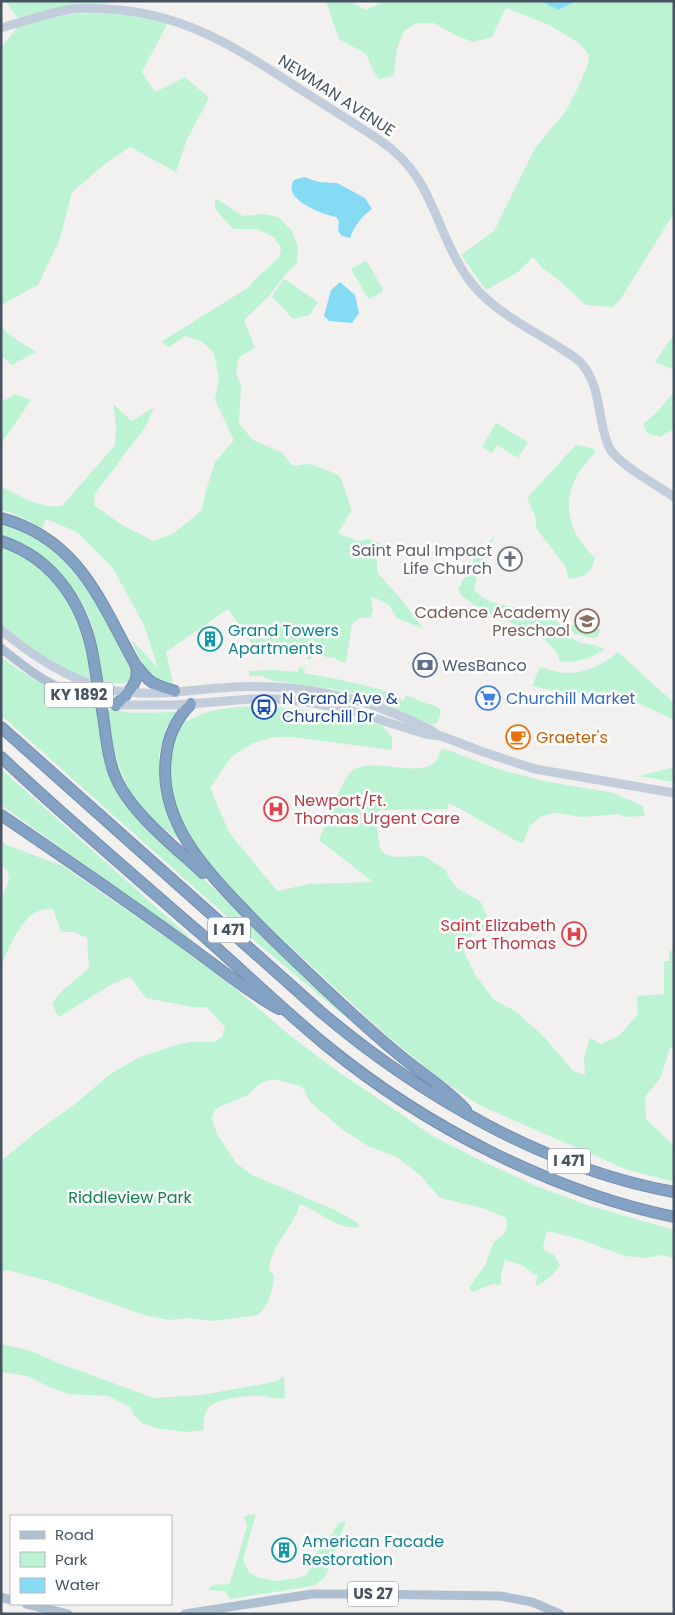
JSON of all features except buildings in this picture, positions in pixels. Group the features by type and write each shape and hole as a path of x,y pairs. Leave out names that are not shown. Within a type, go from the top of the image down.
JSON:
{"highway":[{"path":"1,518 32,529 76,564 93,587 135,664 151,683 175,691"},
{"path":"1,541 18,548 44,565 62,582 83,618 92,646 111,765 124,794 150,824 234,900"},
{"path":"116,705 136,681 137,671 135,664"},
{"path":"191,704 178,718 170,734 164,777 166,792 174,814 191,849 210,874 273,940 353,1015 408,1062 455,1098 470,1114"},
{"name":"I 471","path":"1,727 335,1023 403,1074 452,1105 531,1146 623,1180 674,1192"},
{"name":"I 471","path":"1,757 55,807 327,1046 388,1092 440,1125 508,1160 561,1182 631,1206 674,1217"},
{"path":"1,815 181,940 255,996 296,1019"}],"main road":[{"name":"NEWMAN AVENUE","path":"1,28 30,18 77,8 142,12 172,20 202,30 242,51 384,143 396,153 417,178 455,258 475,288 508,316 580,362 588,373 597,394 606,438 612,451 622,461 674,497"},
{"name":"KY 1892","path":"1,630 33,654 62,672 104,688 128,692 262,686 323,692 377,706 429,728 441,736 486,754 535,769 674,792"},
{"name":"KY 1892","path":"1,648 27,668 60,688 116,705 191,704 251,699 278,699 352,711 425,734 441,736"},
{"name":"US 27","path":"185,1614 312,1594 500,1596 532,1602 560,1614"},
{"path":"30,1605 68,1614"}],"green space":[{"path":"5,1 109,1 109,4 85,4 63,7 18,18"},
{"path":"326,1 350,1 366,10 384,1 541,1 558,10 577,1 674,1 674,213 620,300 613,307 586,305 542,268 533,257 518,272 486,290 461,255 494,231 535,148 566,111 588,64 589,55 579,43 549,25 506,8 492,37 473,42 455,35 434,23 416,23 404,31 397,48 394,76 379,79 372,69 366,54 339,39"},
{"path":"104,13 139,16 168,23 142,72 155,92 185,77 209,98 187,139 176,172 130,147 105,164 72,192 60,239 38,285 1,305 1,49 18,27 47,18"},
{"path":"215,198 243,216 262,214 279,217 292,231 298,247 297,263 269,296 244,320 255,348 239,357 236,374 241,385 239,424 253,440 281,452 293,466 313,465 339,476 352,510 338,533 357,541 369,539 382,544 377,555 377,572 424,629 397,618 389,605 371,596 373,610 371,617 360,618 352,624 346,663 336,660 336,658 313,655 311,659 307,659 307,655 257,651 228,609 166,652 173,684 156,680 150,675 141,661 130,638 158,668 143,623 112,567 77,532 46,519 42,528 1,509 1,487 38,503 62,506 115,445 116,426 113,404 132,421 154,407 146,426 95,494 94,505 122,525 154,541 174,533 202,510 215,462 234,440 215,400 219,376 213,352 201,341 185,336 169,347 161,342 249,287 256,278 279,258 281,248 274,237 257,229 233,229 215,209"},
{"path":"367,262 383,289 382,292 370,299 352,271 352,268"},
{"path":"284,279 318,302 310,315 293,319 272,297"},
{"path":"1,326 8,334 36,352 12,365 1,355"},
{"path":"674,334 674,370 655,362"},
{"path":"674,392 674,429 660,437 647,433 643,424 656,413"},
{"path":"15,394 31,400 1,444 1,402"},
{"path":"496,423 528,442 518,458 497,445 492,453 482,447"},
{"path":"576,445 592,448 596,451 576,477 572,487 569,507 570,516 577,535 595,557 592,567 586,574 569,579 565,566 536,528 536,519 527,498"},
{"path":"1,521 20,528 43,541 64,556 84,579 132,670 132,678 129,683 103,684 90,619 79,598 72,587 46,560 27,546 1,536"},
{"path":"496,535 482,561 474,590 494,602 531,610 552,617 560,624 564,634 581,643 605,649 584,660 560,661 557,653 547,642 533,633 474,605 462,596 458,589 477,554"},
{"path":"1,546 26,557 45,571 69,599 84,632 94,681 68,671 38,654 1,625"},
{"path":"575,623 590,632 595,626 601,629 597,637 593,638 575,634 569,628"},
{"path":"618,652 674,703 674,720 632,700 565,693 532,686 540,667 564,673 579,672 600,665"},
{"path":"1,657 47,687 97,708 100,742 105,763 108,774 122,800 138,818 325,993 345,1017 242,930 1,715"},
{"path":"299,667 305,668 304,673 376,689 400,696 400,699 403,701 406,695 431,704 441,711 439,719 436,724 431,724 365,697 334,689 274,681 261,676 249,676 249,671 277,670 298,672"},
{"path":"258,706 299,709 345,716 382,726 392,737 392,750 291,737 274,737 253,743 231,757 210,788 229,832 277,891 309,884 373,882 319,840 346,779 350,773 358,768 381,766 418,768 428,766 436,761 441,750 445,749 498,769 543,781 614,793 643,806 645,816 623,817 620,814 582,817 555,813 541,816 530,826 523,843 448,804 447,809 381,810 375,814 380,848 385,854 394,857 424,856 446,870 449,878 457,888 480,901 489,920 484,929 466,939 463,950 476,976 494,1000 517,1012 546,1039 573,1071 585,1075 584,1057 590,1038 601,1044 620,1035 638,1014 637,996 664,994 664,961 669,961 669,951 674,951 674,1046 670,1048 661,1077 645,1097 646,1119 674,1146 674,1182 625,1169 479,1105 439,1078 386,1035 227,887 202,857 182,824 169,782 171,749 181,720 188,721 205,713 222,709"},
{"path":"106,709 135,713 177,712 166,728 159,754 160,789 167,812 180,841 145,812 133,797 122,774 114,748"},
{"path":"674,767 674,782 639,776"},
{"path":"1,769 184,932 196,944 1,805"},
{"name":"Riddleview Park","path":"1,841 63,866 183,949 236,989 287,1033 333,1068 433,1136 536,1186 587,1205 674,1230 674,1259 664,1255 642,1258 625,1256 579,1239 547,1231 544,1250 554,1255 560,1265 546,1280 535,1286 538,1275 533,1274 522,1265 505,1260 501,1275 501,1285 492,1284 476,1291 471,1291 469,1288 485,1265 494,1242 504,1234 507,1227 506,1218 482,1208 440,1198 421,1176 397,1157 368,1146 342,1129 310,1102 304,1089 300,1086 272,1079 261,1083 246,1096 215,1110 212,1118 217,1134 236,1163 252,1175 335,1210 358,1223 359,1227 344,1226 300,1204 297,1213 274,1253 269,1270 274,1275 271,1292 265,1308 257,1315 213,1321 189,1318 169,1320 144,1315 48,1281 7,1270 3,1271 1,1275 1,1161 36,1132 75,1104 110,1074 140,1057 173,1046 190,1042 214,1042 222,1037 225,1027 206,1007 192,1007 146,998 130,977 112,984 59,1017 52,1005 55,1000 63,990 89,968 87,938 74,932 61,932 53,909 43,909 34,913 20,928 1,966 1,900 9,880 7,871 1,864"},
{"path":"1,1344 28,1350 154,1398 201,1395 277,1381 284,1376 285,1398 249,1396 232,1398 216,1403 207,1410 203,1430 185,1432 155,1428 142,1423 134,1415 130,1407 108,1396 69,1394 27,1376 1,1372"},
{"path":"256,1514 243,1560 249,1573 257,1577 277,1581 299,1578 306,1575 314,1562 320,1543 332,1534 340,1522 346,1521 324,1578 312,1586 230,1599 225,1591 208,1590 215,1585 230,1583 247,1526 244,1516"}],"water":[{"path":"541,1 577,1 558,10"},
{"path":"304,177 319,182 337,183 365,198 372,209 359,222 350,238 342,236 338,231 339,221 336,217 313,209 298,199 293,193 291,187 294,180"},
{"path":"340,282 355,295 359,313 352,323 329,321 324,316 331,290"}],"place":[{"name":"Saint Paul Impact Life Church","path":"510,559"},
{"name":"Cadence Academy Preschool","path":"587,621"},
{"name":"Grand Towers Apartments","path":"210,639"},
{"name":"WesBanco","path":"425,665"},
{"name":"Churchill Market","path":"488,698"},
{"name":"N Grand Ave & Churchill Dr","path":"264,707"},
{"name":"Graeter's","path":"518,737"},
{"name":"Newport/Ft. Thomas Urgent Care","path":"276,809"},
{"name":"Saint Elizabeth Fort Thomas","path":"574,934"},
{"name":"American Facade Restoration","path":"284,1550"}]}
